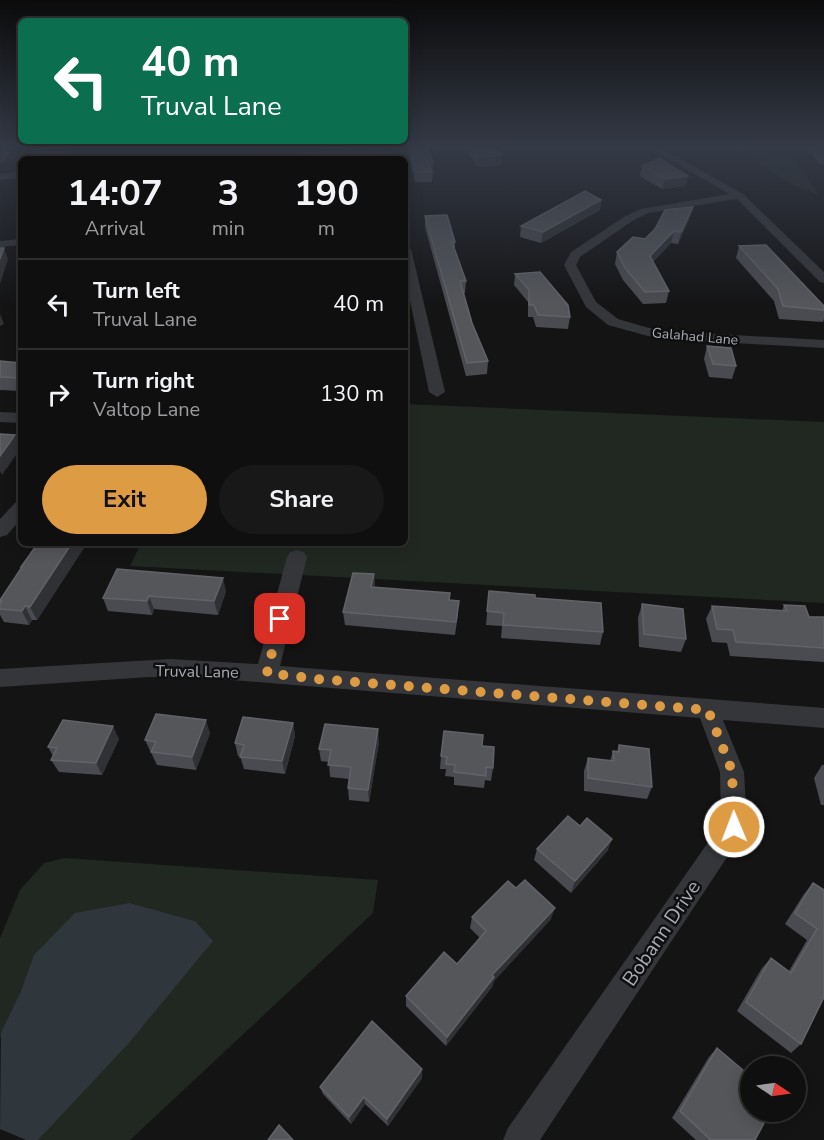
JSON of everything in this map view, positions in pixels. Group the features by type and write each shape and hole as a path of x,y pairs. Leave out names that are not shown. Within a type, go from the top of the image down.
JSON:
{"street":[{"name":"Galahad Lane","path":"716,199 645,211 628,219 574,255 570,265 591,304 613,322 648,332 824,344"},
{"path":"742,199 824,279"},
{"path":"0,244 18,242"},
{"path":"408,262 437,392"},
{"path":"0,417 18,418"},
{"path":"0,531 18,510"},
{"path":"267,673 297,557"},
{"name":"Truval Lane","path":"0,678 36,678 168,668 267,673 317,679 824,718"},
{"name":"Bobann Drive","path":"520,1140 734,827 732,771 708,710"}],"shaded area":[{"path":"408,404 824,422 824,603 130,566 140,546 408,546"},
{"path":"65,858 378,880 373,913 130,1140 38,1140 72,1102 195,921 130,903 21,991 0,1039 0,938 20,890 44,863"},
{"path":"130,903 195,921 213,941 128,1044 38,1140 26,1140 0,1129 1,1033 21,991 34,955 75,913"}],"building":[{"path":"570,199 601,200 543,232 521,226"},
{"path":"693,207 681,232 674,231 650,256 669,291 645,292 625,268 617,252 633,237 645,239 655,229 665,210"},
{"path":"447,215 455,242 452,242 466,281 460,281 472,323 488,361 467,363 425,216"},
{"path":"766,245 824,306 824,310 783,306 778,289 739,246"},
{"path":"540,272 568,305 570,317 538,315 534,305 529,305 529,290 515,274"},
{"path":"707,346 731,348 736,366 713,364"},
{"path":"0,361 18,363 18,378 0,377"},
{"path":"0,434 15,435 0,456"},
{"path":"36,546 70,546 30,607 25,606 22,611 0,609 2,601 0,600"},
{"path":"117,569 223,578 214,601 149,596 147,601 103,598"},
{"path":"353,573 374,574 371,587 450,593 449,600 459,601 456,622 343,612"},
{"path":"489,591 535,595 535,598 601,603 603,632 503,625 504,613 487,611"},
{"path":"642,604 683,609 686,639 644,634"},
{"path":"784,605 805,606 809,617 824,617 824,648 736,642 733,630 717,629 712,606 787,611"},
{"path":"156,714 206,720 192,757 151,752 156,742 145,740"},
{"path":"243,717 293,723 282,761 240,757 244,745 235,743"},
{"path":"63,720 113,726 96,763 51,760 57,748 48,747"},
{"path":"325,724 378,729 368,790 348,788 351,767 328,765 331,750 319,749"},
{"path":"444,731 483,735 482,746 494,747 493,768 486,767 486,776 454,772 455,765 446,764 447,757 441,756"},
{"path":"619,745 649,749 652,787 588,778 588,758 614,761 613,751 619,752"},
{"path":"568,816 580,826 587,818 612,839 575,881 537,849"},
{"path":"525,880 555,908 492,975 494,977 447,1037 406,996 444,952 457,964 486,931 472,917 508,881 516,888"},
{"path":"813,883 824,890 824,997 801,1044 746,1002 771,958 791,973 817,929 795,913"},
{"path":"372,1021 422,1069 387,1119 364,1097 349,1117 320,1087"},
{"path":"717,1048 740,1068 740,1122 765,1122 755,1140 711,1140 680,1111"},
{"path":"279,1125 293,1140 268,1140"}],"route":[{"path":"280,619 267,673 708,710 732,771 734,827"}]}
